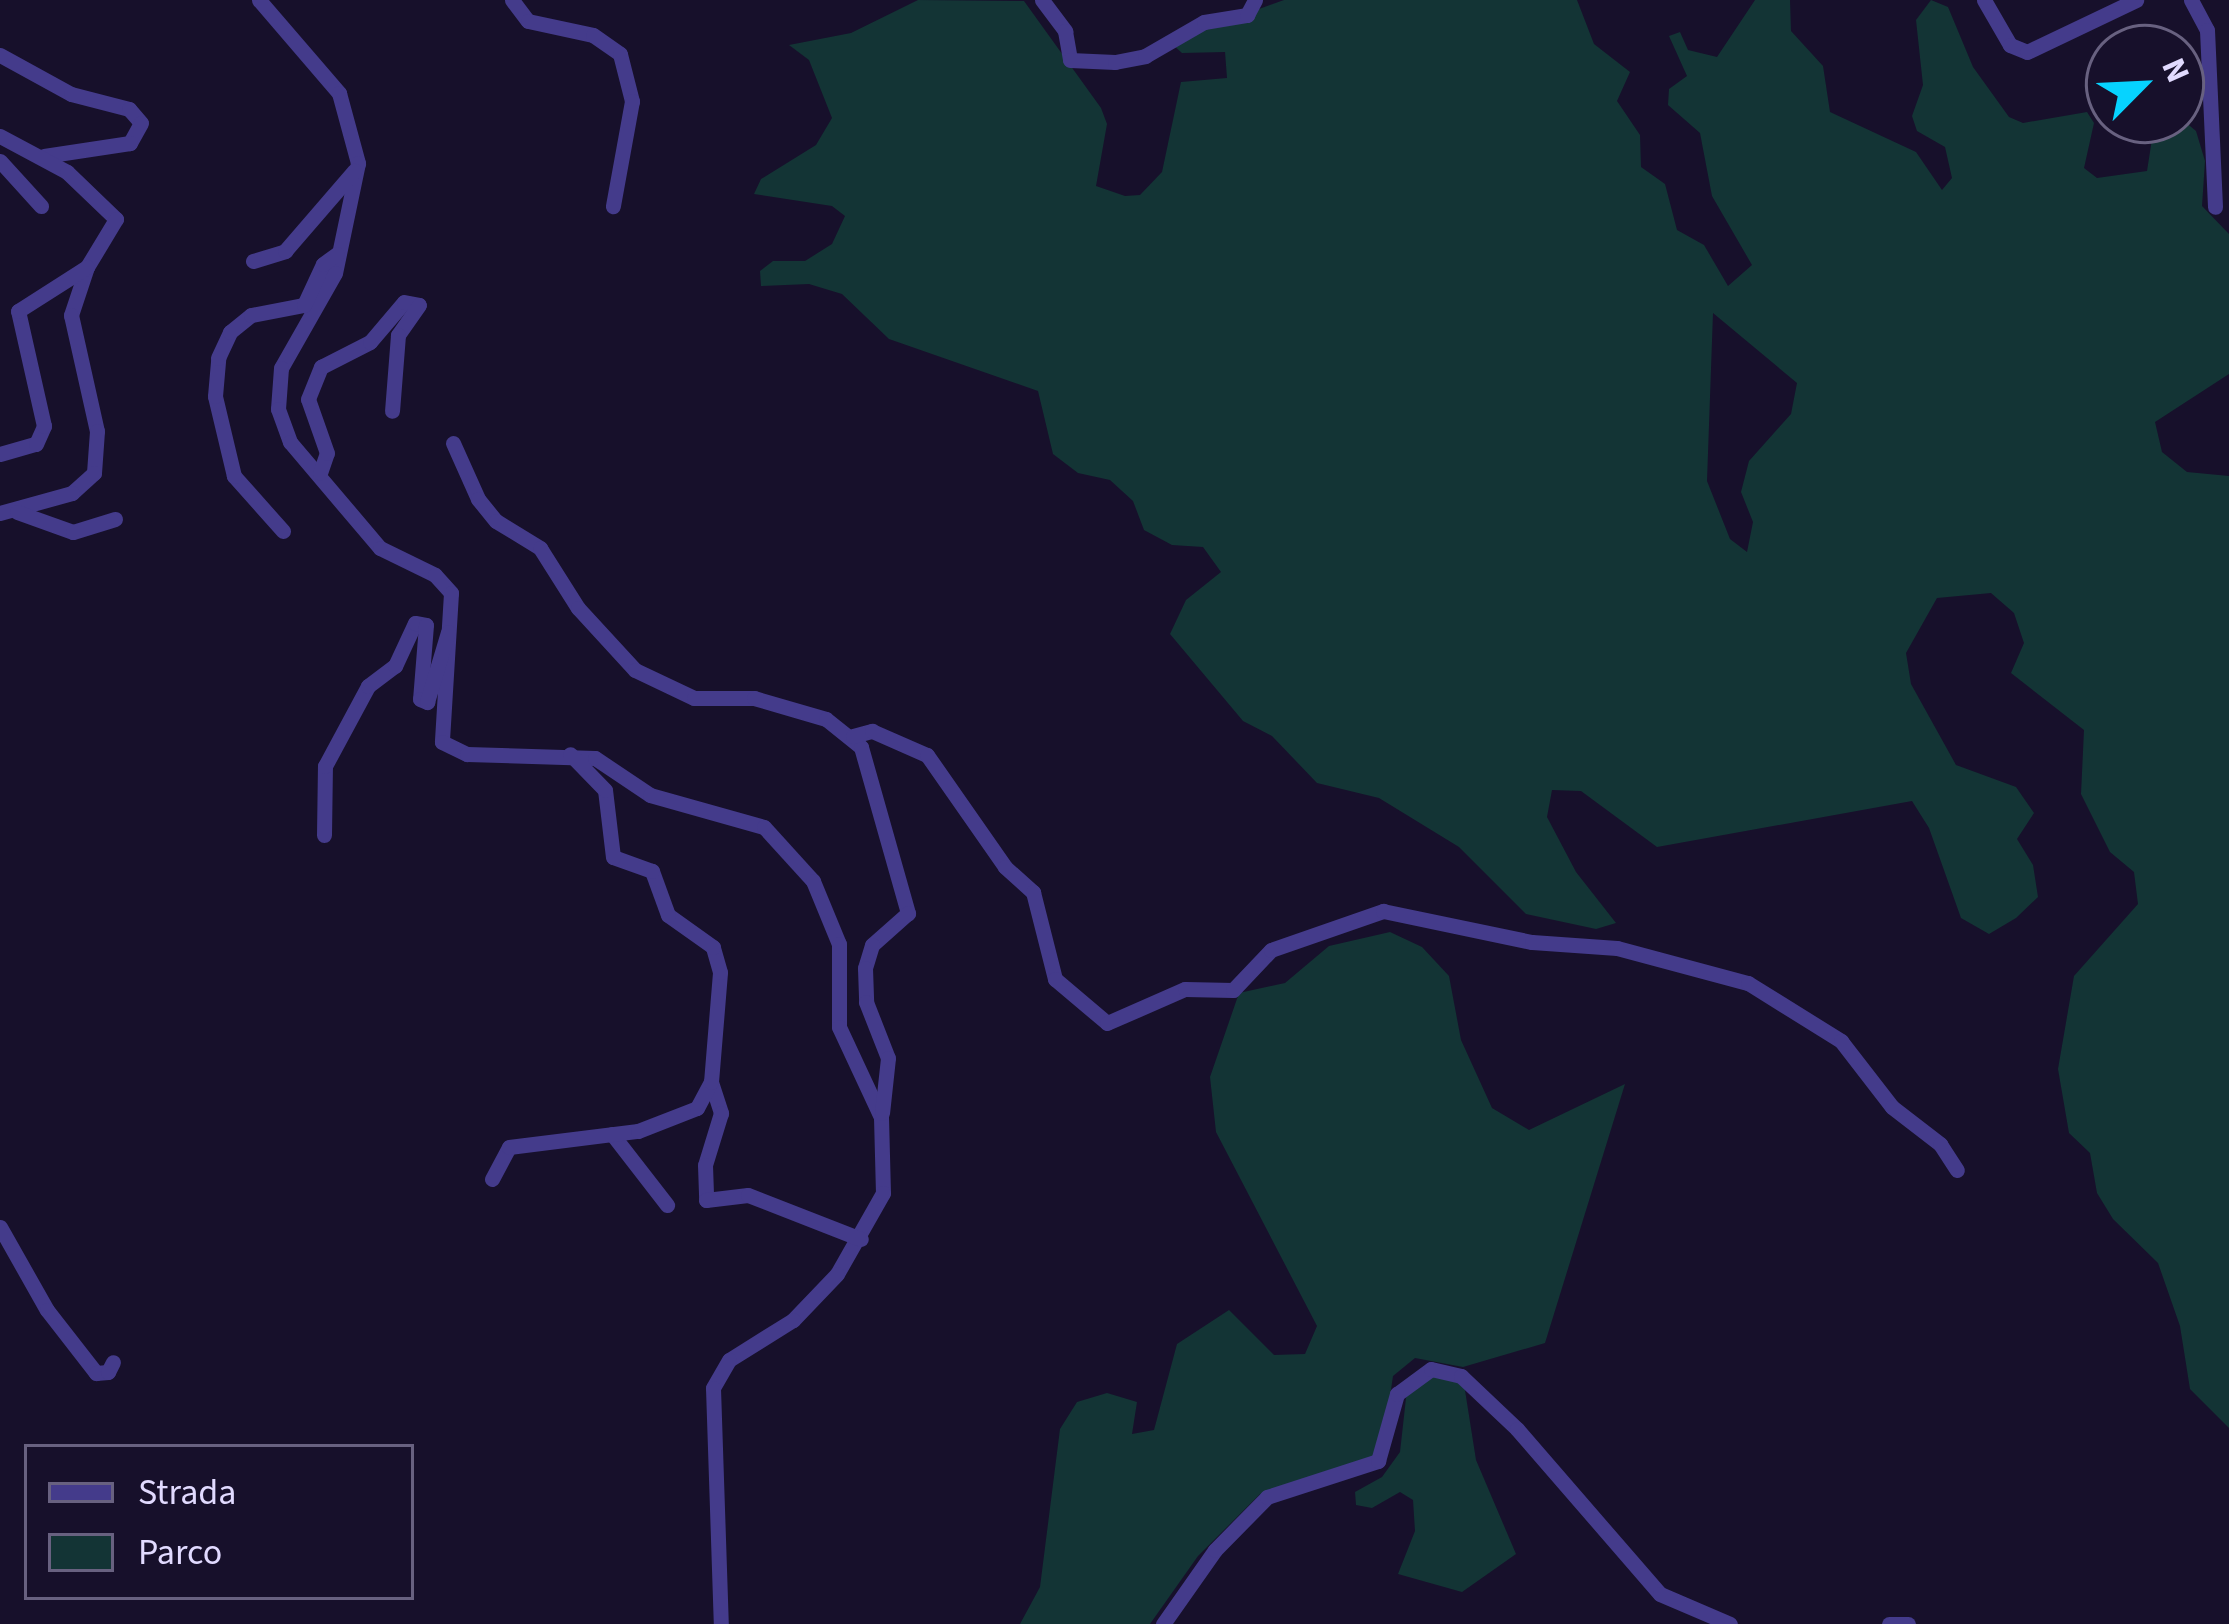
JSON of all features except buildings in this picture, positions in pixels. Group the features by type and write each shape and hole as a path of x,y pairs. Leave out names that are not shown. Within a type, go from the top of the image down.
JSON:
{"street":[{"path":"259,0 339,93 358,163 324,305 281,368 277,388 290,442 380,548 445,584 454,612 442,742 467,754 595,758 650,794 757,824 794,854 833,925 842,1041 881,1118"},
{"path":"512,0 528,20 593,35 620,54 632,101 613,206"},
{"path":"1042,0 1065,31 1070,60 1115,62 1145,56 1204,22 1247,14 1255,0"},
{"path":"1984,0 2010,45 2027,52 2136,0"},
{"path":"2192,0 2207,30 2215,207"},
{"path":"0,55 71,94 129,109 141,123 130,143 40,155"},
{"path":"0,136 40,155 114,214 116,226 87,267 71,329 98,462 81,488 7,512"},
{"path":"0,161 41,206"},
{"path":"253,261 285,251 358,163"},
{"path":"283,531 234,476 217,412 218,358 230,332 251,315 304,304 323,264 338,254"},
{"path":"0,454 36,444 44,426 18,311 87,267"},
{"path":"320,473 327,453 308,399 321,367 370,342 404,302 419,305 398,335 392,411"},
{"path":"453,443 478,499 496,521 539,548 571,586 578,608 635,670 694,698 754,698 854,736 872,731 927,755 1005,867 1034,892 1055,979 1107,1023 1186,989 1233,990 1271,950 1383,911 1532,942 1617,949 1748,983 1841,1041 1892,1107 1940,1144 1957,1170"},
{"path":"7,512 74,532 115,519"},
{"path":"324,835 325,766 368,686 394,666 416,623 426,625 420,699 428,702 454,612"},
{"path":"722,1624 713,1388 729,1360 805,1310 861,1238 883,1193 881,1118 888,1058 866,1002 865,968 872,945 908,913 872,770 854,736"},
{"path":"570,754 605,790 613,857 652,872 668,915 713,947 720,972 711,1082 721,1113 705,1165 706,1200 748,1196 861,1238"},
{"path":"492,1179 509,1147 612,1134 697,1108 711,1082"},
{"path":"612,1134 667,1205"},
{"path":"0,1227 47,1310 96,1373 108,1372 113,1362"},
{"path":"1162,1624 1215,1550 1268,1497 1378,1461 1396,1394 1431,1369 1461,1376 1517,1429 1646,1582 1675,1605 1730,1624"},
{"path":"1889,1624 1908,1624"}],"green space":[{"path":"918,0 1024,1 1101,108 1107,124 1096,186 1125,196 1140,195 1162,172 1181,82 1227,78 1225,52 1182,53 1173,45 1185,36 1284,0 1577,0 1594,44 1630,72 1617,101 1640,135 1641,167 1665,184 1677,230 1704,245 1728,286 1752,265 1712,196 1700,133 1668,105 1669,89 1687,76 1669,36 1680,32 1688,50 1717,57 1755,0 1790,0 1791,31 1823,66 1830,112 1916,152 1942,190 1952,178 1945,147 1917,131 1912,116 1923,85 1916,20 1931,0 1948,7 1973,67 2009,117 2023,123 2085,112 2085,144 2089,144 2084,168 2097,178 2147,171 2151,144 2200,144 2205,161 2202,206 2229,234 2229,374 2155,422 2162,452 2187,472 2229,476 2229,1428 2190,1389 2180,1326 2158,1263 2113,1219 2097,1193 2090,1153 2069,1133 2058,1069 2074,976 2138,904 2134,872 2110,852 2081,794 2084,730 2011,673 2024,643 2014,613 1991,593 1937,598 1906,653 1911,684 1956,765 2016,787 2034,813 2017,839 2033,865 2038,897 2016,918 1989,934 1961,918 1929,828 1912,801 1657,847 1581,791 1552,790 1547,817 1576,872 1616,923 1596,929 1526,914 1459,847 1379,798 1317,783 1272,736 1243,721 1170,634 1186,600 1221,572 1203,547 1172,545 1144,530 1133,501 1110,480 1078,473 1053,454 1038,391 889,339 842,294 809,284 761,286 760,271 773,261 805,261 832,244 845,216 832,206 754,194 761,179 816,145 832,118 809,60 789,45 851,33","holes":["1713,313 1797,383 1791,414 1749,461 1741,492 1753,522 1747,552 1730,539 1707,481"]},
{"path":"1390,932 1422,947 1449,976 1461,1040 1492,1108 1529,1130 1625,1084 1545,1343 1463,1367 1415,1358 1393,1376 1383,1444 1372,1458 1260,1494 1198,1556 1150,1624 1020,1624 1040,1587 1060,1429 1077,1402 1107,1393 1137,1402 1132,1434 1154,1430 1177,1344 1229,1310 1274,1355 1305,1354 1317,1326 1216,1132 1210,1077 1239,993 1285,983 1329,946"},
{"path":"1433,1374 1464,1384 1476,1460 1516,1554 1462,1592 1398,1574 1415,1531 1413,1500 1400,1492 1372,1508 1356,1505 1355,1492 1382,1477 1400,1452 1407,1389"}]}
